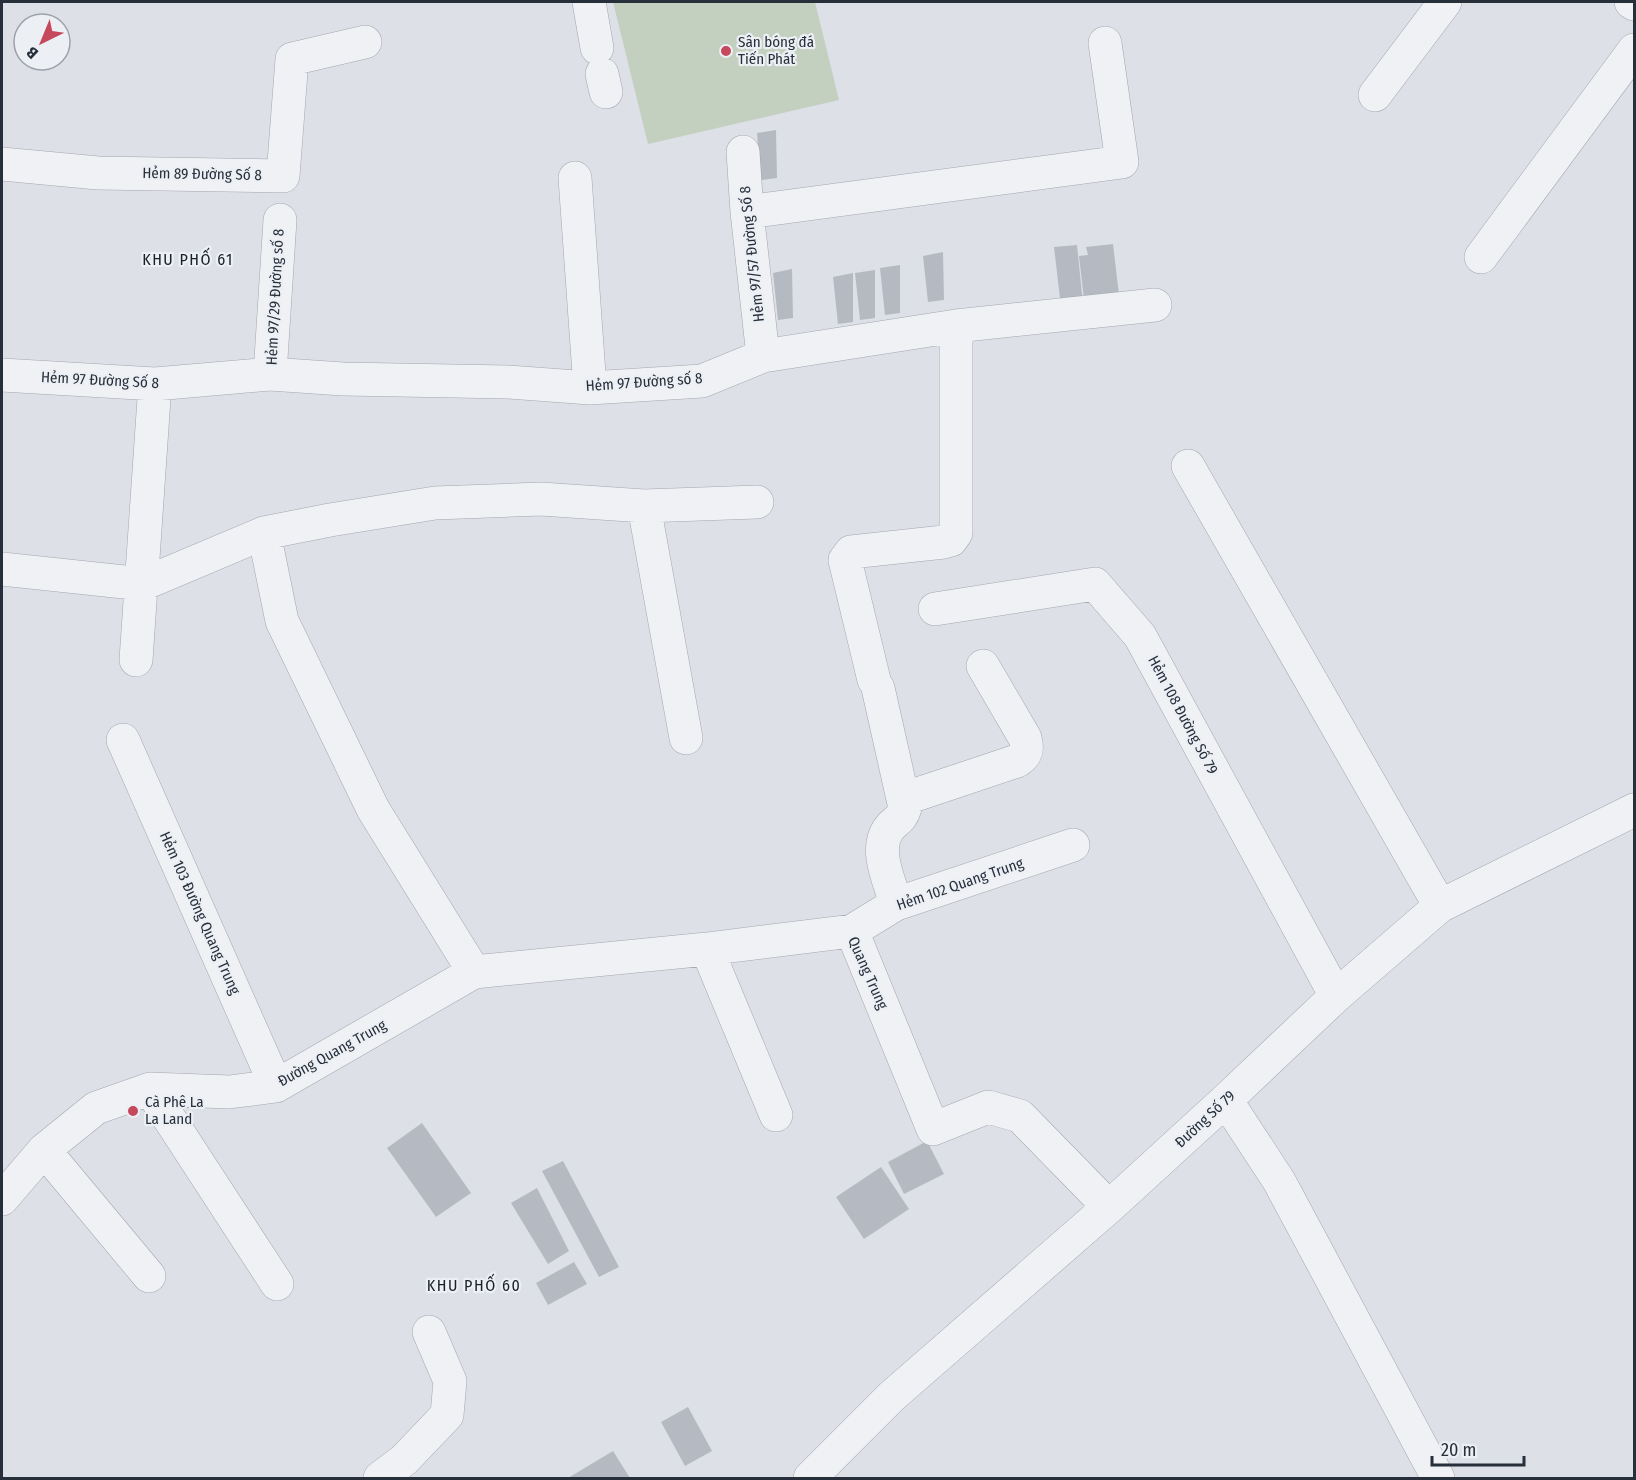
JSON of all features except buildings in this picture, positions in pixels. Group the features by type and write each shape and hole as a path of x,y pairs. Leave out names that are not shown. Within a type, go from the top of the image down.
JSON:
{"street":[{"path":"589,2 602,71"},
{"path":"1375,95 1445,2"},
{"path":"1630,2 1635,4"},
{"name":"Hẻm 89 Đường Số 8","path":"2,164 98,172 283,176 292,59 365,42"},
{"path":"747,212 1122,162 1105,43"},
{"path":"1481,257 1635,51"},
{"name":"Hẻm 97/57 Đường Số 8","path":"743,152 747,212 763,356"},
{"path":"575,178 590,388"},
{"name":"Hẻm 97/29 Đường số 8","path":"270,374 280,220"},
{"name":"Hẻm 97 Đường số 8","path":"270,374 343,379 508,382 590,388 702,381 763,356 956,326 1155,305"},
{"path":"896,904 881,852 888,829 903,817 905,808 845,560 851,552 944,542 951,540 956,533 956,326"},
{"name":"Hẻm 97 Đường Số 8","path":"2,375 155,384 270,374"},
{"path":"136,660 155,384"},
{"path":"1188,466 1440,906"},
{"path":"2,569 143,584 264,534 330,520 435,503 541,499 645,506 757,502"},
{"path":"645,506 686,738"},
{"path":"264,534 282,621 373,809 474,972"},
{"name":"Hẻm 108 Đường Số 79","path":"935,609 1095,584 1140,636 1336,996"},
{"path":"903,799 1017,761 1024,756 1028,747 1026,738 983,666"},
{"name":"Hẻm 103 Đường Quang Trung","path":"123,740 276,1086"},
{"name":"Đường Số 79","path":"810,1479 892,1396 1109,1207 1336,996 1440,906 1633,815"},
{"name":"Hẻm 102 Quang Trung","path":"852,931 896,904 1072,845"},
{"name":"Quang Trung","path":"474,972 707,949 852,931 933,1129 988,1107 1020,1116 1109,1207"},
{"path":"707,949 776,1115"},
{"name":"Đường Quang Trung","path":"2,1199 44,1150 96,1108 150,1089 229,1092 276,1086 474,972"},
{"path":"150,1089 277,1284"},
{"path":"1226,1100 1279,1181 1437,1479"},
{"path":"44,1150 149,1276"},
{"path":"399,1472 447,1414 450,1382 429,1332"}],"green space":[{"name":"Sân bóng đá Tiến Phát","path":"613,2 815,2 839,100 648,144"}],"place":[{"name":"Sân bóng đá Tiến Phát","path":"726,51"},
{"name":"Cà Phê La La Land","path":"133,1111"}],"district":[{"name":"KHU PHỐ 61","path":"188,259"},
{"name":"KHU PHỐ 60","path":"474,1285"}]}
